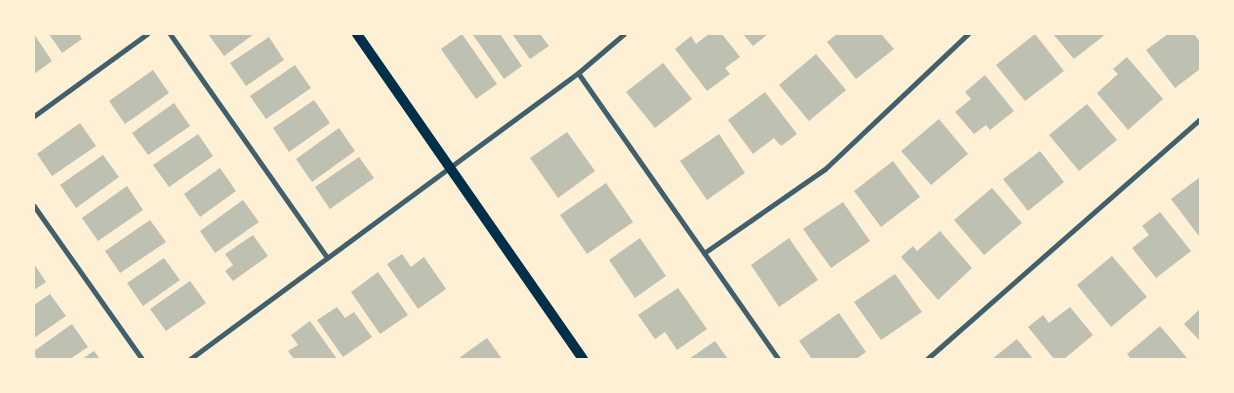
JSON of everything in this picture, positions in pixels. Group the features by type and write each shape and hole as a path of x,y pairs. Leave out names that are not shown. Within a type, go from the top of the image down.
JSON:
{"main road":[{"path":"357,34 451,166 583,359"}],"street":[{"path":"34,116 147,34"},
{"path":"170,34 327,258"},
{"path":"190,359 578,73 624,34"},
{"path":"704,253 825,169 968,34"},
{"path":"578,73 778,359"},
{"path":"927,359 1200,119"},
{"path":"34,206 142,359"}],"building":[{"path":"34,34 52,61 34,74"},
{"path":"49,34 79,34 82,39 62,53"},
{"path":"208,34 254,34 224,56"},
{"path":"462,34 497,84 476,99 441,49"},
{"path":"500,34 522,66 504,79 473,35"},
{"path":"512,34 540,34 549,46 530,59"},
{"path":"709,34 722,34 740,57 725,68 730,74 707,91 675,49 691,36 696,44"},
{"path":"743,34 768,34 753,46"},
{"path":"837,34 881,34 894,49 856,79 827,42"},
{"path":"1035,34 1064,71 1025,101 996,65"},
{"path":"1053,34 1106,34 1074,59"},
{"path":"1168,34 1194,34 1200,42 1200,69 1175,88 1146,50"},
{"path":"269,37 284,60 246,86 230,63"},
{"path":"816,54 846,90 809,121 779,85"},
{"path":"1127,57 1163,99 1128,130 1097,93 1118,74 1113,69"},
{"path":"663,63 692,99 655,128 626,92"},
{"path":"295,65 311,88 266,119 250,96"},
{"path":"153,70 169,93 125,124 109,101"},
{"path":"985,75 1014,111 990,130 986,125 974,134 955,112 971,99 965,92"},
{"path":"765,92 797,134 781,146 774,138 753,154 728,120"},
{"path":"314,100 330,123 289,152 273,128"},
{"path":"174,103 190,126 148,155 132,133"},
{"path":"1087,104 1117,140 1079,171 1049,135"},
{"path":"939,119 968,154 931,185 901,151"},
{"path":"80,123 96,146 52,176 37,154"},
{"path":"339,128 355,151 312,182 296,159"},
{"path":"567,132 595,171 558,198 530,158"},
{"path":"198,134 213,156 169,187 153,165"},
{"path":"719,134 745,173 707,200 680,161"},
{"path":"1040,151 1064,182 1028,211 1003,179"},
{"path":"103,155 119,177 76,208 60,185"},
{"path":"359,157 374,178 330,209 315,187"},
{"path":"893,161 920,197 881,227 854,191"},
{"path":"220,168 236,191 200,217 184,194"},
{"path":"1200,177 1200,235 1199,236 1171,199"},
{"path":"606,183 633,222 587,254 560,215"},
{"path":"127,186 143,210 98,241 82,218"},
{"path":"992,188 1022,223 984,255 954,220"},
{"path":"243,200 259,222 215,253 200,231"},
{"path":"843,202 870,241 831,268 803,229"},
{"path":"1160,212 1191,251 1156,278 1132,248 1149,235 1142,226"},
{"path":"150,220 166,242 120,273 105,251"},
{"path":"940,231 972,268 938,300 901,257 913,246 917,251"},
{"path":"253,235 268,256 233,281 225,271 233,265 225,254"},
{"path":"640,238 666,276 635,298 609,260"},
{"path":"789,238 818,280 779,307 751,265"},
{"path":"402,254 411,267 424,257 446,289 418,309 387,264"},
{"path":"1112,256 1147,297 1111,327 1077,285"},
{"path":"164,258 180,280 143,306 127,283"},
{"path":"34,264 46,282 34,290"},
{"path":"378,272 408,315 380,334 351,292"},
{"path":"895,274 922,312 881,340 854,302"},
{"path":"190,281 206,303 166,331 150,309"},
{"path":"678,288 707,329 677,350 665,332 655,339 638,315"},
{"path":"50,294 66,316 34,338 34,305"},
{"path":"337,307 345,318 354,312 372,337 343,357 317,320"},
{"path":"1070,307 1093,335 1064,359 1054,359 1028,327 1043,315 1049,323"},
{"path":"1200,309 1200,341 1184,324"},
{"path":"839,313 866,352 856,359 812,359 799,341"},
{"path":"310,321 337,359 294,359 288,351 298,345 291,335"},
{"path":"72,324 88,347 70,359 36,359 34,351"},
{"path":"1160,326 1188,359 1131,359 1127,354"},
{"path":"487,338 502,359 459,358"},
{"path":"1017,339 1033,359 992,359"},
{"path":"715,341 728,359 689,359"},
{"path":"94,351 100,359 82,359"}]}
